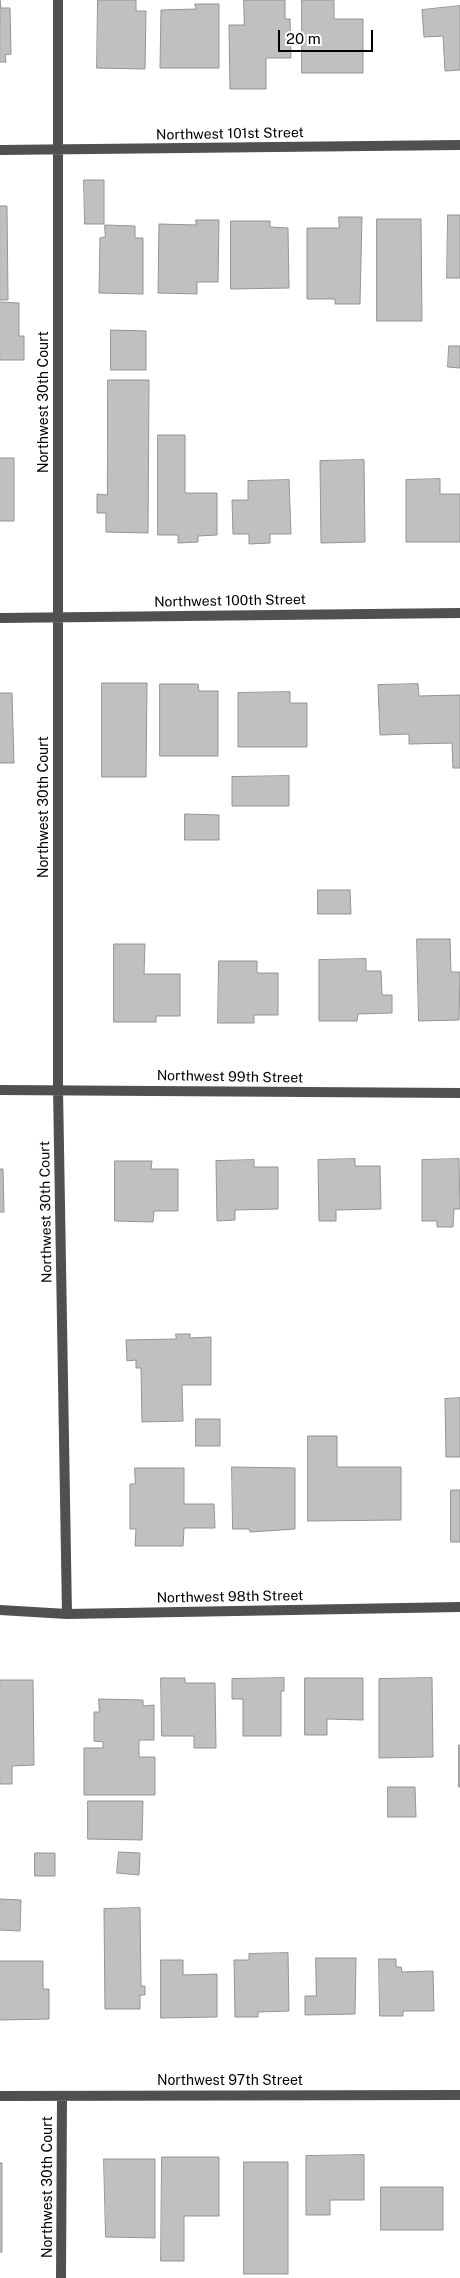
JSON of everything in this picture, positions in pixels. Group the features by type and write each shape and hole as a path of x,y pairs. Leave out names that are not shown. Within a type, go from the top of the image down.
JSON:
{"street":[{"name":"Northwest 30th Court","path":"58,0 58,1089 67,1614"},
{"name":"Northwest 101st Street","path":"0,150 460,145"},
{"name":"Northwest 100th Street","path":"0,618 460,613"},
{"name":"Northwest 99th Street","path":"0,1090 58,1089 460,1094"},
{"name":"Northwest 98th Street","path":"0,1610 67,1614 460,1607"},
{"name":"Northwest 97th Street","path":"0,2096 460,2094"},
{"name":"Northwest 30th Court","path":"61,2278 62,2096"}],"building":[{"path":"0,0 1,8 10,8 11,54 5,55 6,62 0,62"},
{"path":"98,0 136,0 136,11 146,11 145,69 97,68"},
{"path":"244,0 285,0 285,19 290,19 291,58 266,58 266,89 230,89 229,25 244,25"},
{"path":"302,0 334,0 334,19 363,19 363,73 302,73"},
{"path":"195,4 219,4 219,68 160,68 161,10 196,9"},
{"path":"460,6 460,70 445,71 443,36 424,37 422,10"},
{"path":"84,180 104,180 104,224 85,224"},
{"path":"0,206 7,206 8,300 0,300"},
{"path":"448,215 460,215 460,278 447,278"},
{"path":"339,217 362,217 360,304 335,304 335,299 307,299 307,228 339,228"},
{"path":"377,219 421,219 422,321 377,321"},
{"path":"196,220 219,220 218,282 197,282 197,294 158,293 159,224 196,225"},
{"path":"231,221 270,221 270,227 288,228 289,288 231,289"},
{"path":"105,225 135,226 135,238 143,238 143,294 99,293 100,238 105,237"},
{"path":"0,302 19,303 19,336 24,336 24,360 0,360"},
{"path":"111,330 146,331 146,370 111,370"},
{"path":"449,346 460,346 460,368 448,367"},
{"path":"108,380 149,380 148,533 106,532 106,513 97,513 97,494 107,495"},
{"path":"158,435 185,435 185,493 217,493 217,535 198,536 198,542 178,543 178,535 158,535"},
{"path":"0,458 14,458 14,521 0,521"},
{"path":"364,460 365,542 321,543 320,461"},
{"path":"440,479 440,494 460,494 460,542 406,542 406,480"},
{"path":"289,480 291,534 270,534 270,543 249,544 249,534 233,534 232,500 248,500 248,481"},
{"path":"102,683 147,683 146,777 102,777"},
{"path":"160,684 198,684 199,691 218,691 218,756 160,756"},
{"path":"418,684 419,696 460,695 460,768 453,768 452,743 409,744 409,734 380,735 378,685"},
{"path":"290,692 290,703 307,703 307,747 238,747 238,693"},
{"path":"0,693 12,693 14,763 0,763"},
{"path":"289,776 289,806 232,806 232,777"},
{"path":"185,814 219,815 219,840 185,840"},
{"path":"318,890 350,890 351,914 318,914"},
{"path":"417,939 450,939 451,972 460,972 459,1020 419,1021"},
{"path":"114,944 145,944 144,974 180,974 180,1016 156,1016 156,1022 114,1022"},
{"path":"366,959 366,971 381,971 382,995 392,995 392,1013 358,1014 357,1021 319,1021 319,960"},
{"path":"219,961 257,961 257,973 278,973 278,1015 254,1015 254,1023 218,1023"},
{"path":"355,1159 355,1166 380,1166 381,1209 336,1210 336,1221 319,1221 318,1160"},
{"path":"459,1159 460,1209 454,1209 453,1227 437,1227 437,1221 422,1221 422,1160"},
{"path":"254,1160 254,1167 278,1167 278,1209 235,1210 235,1220 217,1221 216,1161"},
{"path":"115,1161 152,1161 151,1169 178,1169 178,1211 154,1211 153,1222 115,1221"},
{"path":"0,1169 3,1169 4,1212 0,1212"},
{"path":"176,1334 190,1334 190,1338 211,1337 211,1385 182,1385 183,1421 142,1422 141,1368 136,1368 136,1360 127,1361 126,1340 176,1339"},
{"path":"460,1398 460,1457 446,1457 445,1399"},
{"path":"196,1419 220,1419 220,1446 196,1446"},
{"path":"308,1436 337,1436 337,1467 401,1467 401,1520 308,1521"},
{"path":"232,1467 295,1468 295,1529 250,1532 249,1529 233,1529"},
{"path":"135,1468 184,1468 184,1504 214,1504 215,1528 184,1528 183,1546 135,1546 136,1529 130,1529 130,1484 135,1484"},
{"path":"451,1490 460,1490 460,1542 451,1542"},
{"path":"161,1678 185,1678 185,1683 215,1683 216,1748 194,1748 194,1736 162,1736"},
{"path":"284,1678 284,1691 281,1691 281,1736 243,1736 243,1699 232,1699 232,1679"},
{"path":"305,1678 363,1678 363,1720 327,1719 327,1735 305,1735"},
{"path":"432,1678 433,1757 379,1758 379,1679"},
{"path":"0,1680 33,1680 34,1765 12,1766 12,1784 0,1784"},
{"path":"99,1699 143,1700 143,1706 154,1705 154,1740 139,1740 139,1757 155,1757 155,1795 84,1795 84,1748 103,1748 103,1742 94,1741 94,1712 99,1712"},
{"path":"460,1745 460,1787 459,1787"},
{"path":"388,1787 415,1787 416,1817 388,1817"},
{"path":"88,1801 143,1801 142,1840 88,1839"},
{"path":"119,1852 140,1853 139,1875 117,1873"},
{"path":"35,1853 55,1853 55,1876 35,1876"},
{"path":"0,1899 21,1900 20,1931 0,1930"},
{"path":"140,1908 141,1986 145,1986 145,1995 140,1995 140,2009 105,2009 104,1909"},
{"path":"288,1953 289,2011 258,2012 258,2017 235,2017 234,1960 249,1960 249,1954"},
{"path":"316,1958 356,1958 355,2014 305,2015 305,1996 316,1996"},
{"path":"379,1959 396,1959 396,1967 401,1967 402,1972 433,1971 434,2011 403,2011 403,2016 380,2016"},
{"path":"161,1960 183,1960 183,1975 217,1974 217,2017 161,2018"},
{"path":"0,1961 43,1961 43,1989 49,1989 49,2019 0,2020"},
{"path":"364,2155 364,2200 330,2200 330,2215 306,2215 306,2156"},
{"path":"162,2157 219,2157 219,2216 184,2216 184,2261 161,2261"},
{"path":"104,2159 155,2159 155,2238 106,2237"},
{"path":"244,2162 288,2162 288,2274 244,2274"},
{"path":"0,2163 2,2163 2,2252 0,2252"},
{"path":"381,2187 443,2187 443,2230 381,2230"}]}
